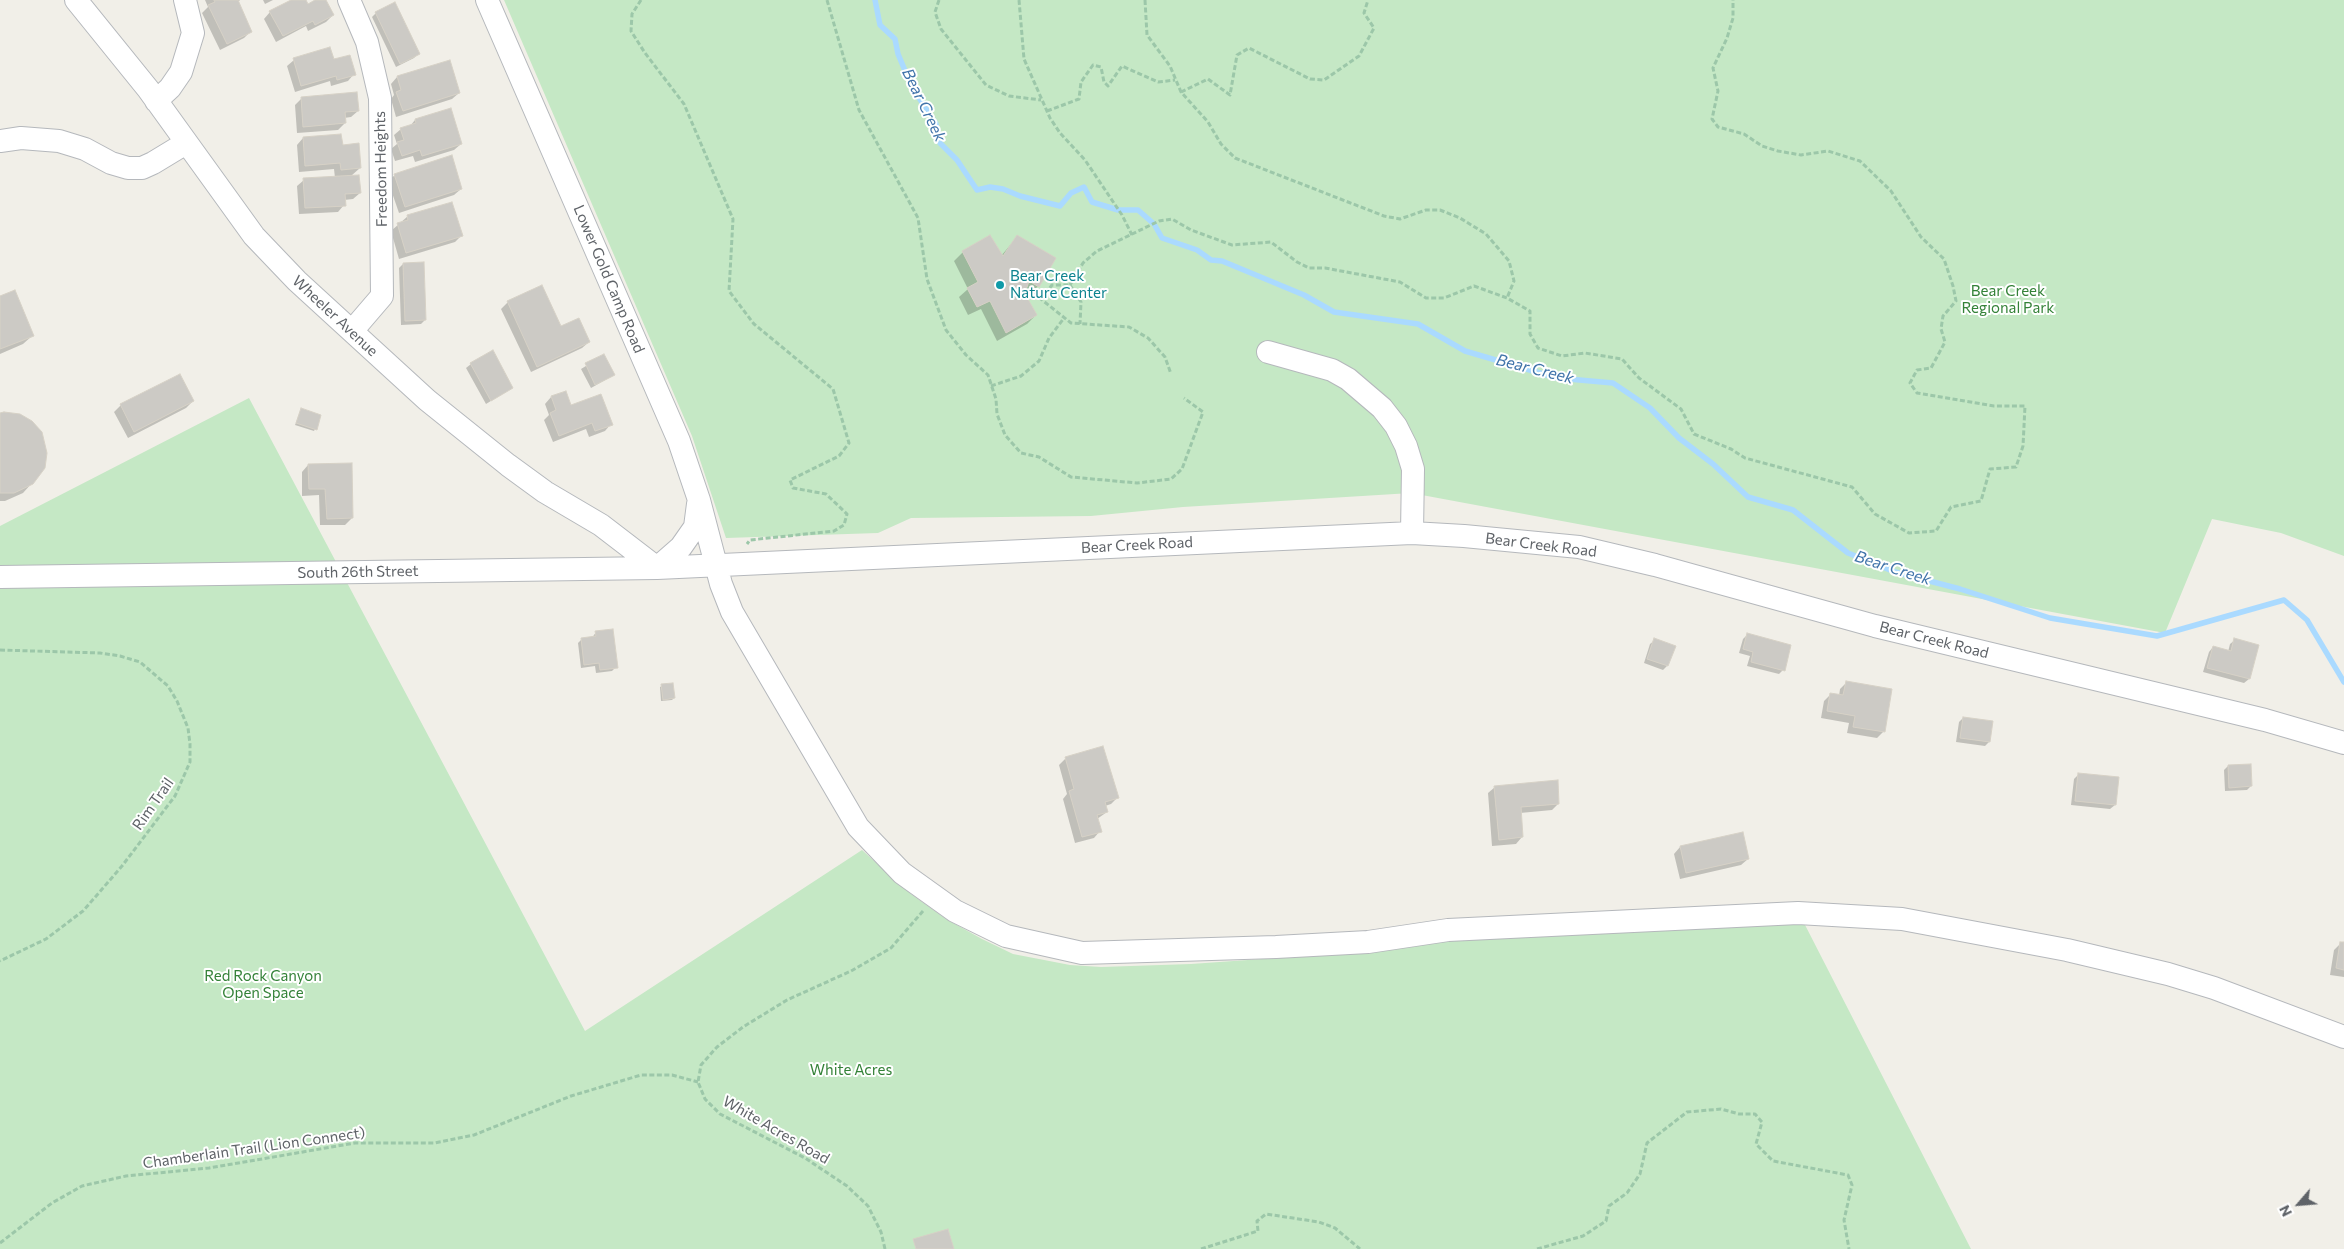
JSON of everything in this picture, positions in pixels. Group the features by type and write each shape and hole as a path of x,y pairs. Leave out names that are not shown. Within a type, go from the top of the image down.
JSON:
{"street":[{"name":"Wheeler Avenue","path":"76,0 156,101 254,236 297,282 427,400 508,465 545,492 601,525 656,568"},
{"path":"156,101 170,88 182,72 193,33 185,0"},
{"name":"Freedom Heights","path":"349,0 367,42 380,98 382,276 382,296 352,331"},
{"name":"Lower Gold Camp Road","path":"488,0 679,441 723,564 732,612 858,827 902,873 955,912 1006,936 1082,953 1285,947 1368,942 1448,930 1788,913 1828,913 1902,918 2068,950 2168,974 2214,988 2344,1037"},
{"path":"0,141 22,138 59,141 85,150 110,163 128,168 142,168 186,143"},
{"path":"1268,352 1332,370 1348,379 1382,408 1399,433 1413,469 1412,533"},
{"path":"656,568 681,547 694,527 699,500"},
{"name":"Bear Creek Road","path":"723,564 1412,533 1522,541 1588,550 1655,565 1875,626 2265,720 2344,743"},
{"name":"South 26th Street","path":"0,576 656,568 723,564"}],"path":[{"path":"641,0 632,14 631,31 645,53 684,104 733,219 729,292 754,324 833,389 849,443 839,456 790,480 793,488 826,494 847,514 844,526 834,531 750,540 723,564"},
{"path":"828,0 859,110 918,218 927,279 946,330 966,354 988,375 996,399 997,414 1005,435 1021,452 1039,457 1071,477 1137,482 1171,479 1182,470 1203,412 1184,398"},
{"path":"939,0 935,12 941,29 986,85 1009,96 1042,100"},
{"path":"1018,0 1024,59 1047,111 1060,134 1084,160 1103,187 1132,235"},
{"path":"1145,0 1148,34 1170,66 1181,92 1208,122 1221,144 1235,158 1384,216 1400,219 1426,210 1440,210 1460,218 1486,234 1509,261 1514,281 1508,298"},
{"path":"1181,92 1208,79 1230,95 1237,55 1249,48 1310,79 1324,80 1359,56 1374,28 1364,13 1368,0"},
{"path":"1070,285 1083,263 1097,251 1159,221 1172,220 1191,230 1232,245 1271,242 1297,262 1309,268 1325,268 1400,282 1426,298 1444,298 1474,286 1508,298 1530,311 1530,334 1538,348 1562,356 1586,353 1622,359 1639,378 1681,409 1694,434 1731,449 1745,458 1852,487 1875,514 1909,533 1936,531 1950,507 1981,501 1990,469 2016,467 2023,446 2025,406 1994,406 1917,393 1910,383 1917,370 1931,368 1936,360 1945,342 1941,329 1943,316 1956,301 1944,259 1921,237 1891,191 1860,161 1828,150 1801,155 1778,151 1762,146 1744,134 1718,127 1712,119 1718,91 1713,68 1728,38 1733,0"},
{"path":"1047,111 1079,99 1081,82 1093,65 1101,67 1104,82 1108,86 1122,66 1158,82 1175,80"},
{"path":"1041,300 1052,285 1070,285"},
{"path":"1070,285 1080,302 1080,324"},
{"path":"1027,288 1071,323 1129,327 1148,338 1165,357 1172,374"},
{"path":"991,386 1021,376 1039,361 1049,338 1064,318"},
{"name":"Rim Trail","path":"0,650 100,654 120,656 140,662 168,686 177,701 188,728 190,762 175,796 83,911 46,939 0,961"},
{"path":"698,1082 701,1066 717,1046 743,1027 787,1000 851,971 891,948 914,924 934,896"},
{"name":"Chamberlain Trail (Lion Connect)","path":"0,1243 52,1203 82,1186 126,1176 209,1168 355,1143 435,1143 474,1135 571,1096 641,1075 672,1075 698,1082"},
{"name":"White Acres Road","path":"698,1082 705,1099 720,1114 805,1158 847,1186 868,1206 881,1232 885,1249"},
{"path":"1537,1249 1583,1236 1606,1221 1609,1206 1628,1193 1640,1174 1647,1143 1688,1112 1721,1109 1739,1114 1755,1114 1762,1122 1756,1144 1773,1161 1848,1175 1852,1185 1844,1220 1849,1249"},
{"path":"1201,1249 1258,1231 1257,1221 1266,1214 1319,1222 1335,1228 1360,1249"}],"green space":[{"name":"Bear Creek Regional Park","path":"504,0 2344,0 2344,556 2281,533 2212,519 2165,633 1411,493 1183,507 1091,516 911,518 878,533 726,538 692,436"},
{"path":"249,398 585,1031 862,850 911,894 946,919 982,939 1013,954 1070,965 1101,967 1191,964 1347,953 1464,939 1803,921 1971,1249 0,1249 0,526"}],"building":[{"path":"214,0 238,0 252,32 227,44 208,5 215,2"},
{"path":"291,0 306,0 308,4 315,0 326,0 334,15 315,25 313,21 283,36 269,11"},
{"path":"395,2 420,54 400,64 375,12"},
{"path":"330,47 334,59 350,55 356,75 337,80 336,76 301,86 293,58"},
{"path":"450,60 460,93 403,111 396,92 401,90 397,76"},
{"path":"357,92 359,111 345,112 346,123 303,127 301,97"},
{"path":"451,108 462,144 422,156 420,150 402,156 397,142 404,140 400,128 416,123 415,119"},
{"path":"341,134 343,145 359,143 361,168 341,170 340,163 305,166 303,137"},
{"path":"452,155 462,189 405,207 394,174"},
{"path":"359,175 361,193 345,194 346,206 305,208 303,178"},
{"path":"452,202 463,236 406,253 397,223 408,220 407,215"},
{"name":"Bear Creek Nature Center","path":"990,235 1003,256 1017,235 1056,258 1039,287 1029,281 1025,294 1037,315 1006,333 990,301 977,307 967,288 978,282 962,251"},
{"path":"424,262 426,320 405,321 403,263"},
{"path":"542,285 561,326 579,318 590,342 537,367 507,301"},
{"path":"15,290 34,336 0,349 0,296"},
{"path":"493,350 513,388 491,401 470,363"},
{"path":"604,354 615,375 595,385 585,363"},
{"path":"180,374 194,401 134,432 120,404"},
{"path":"566,391 571,405 601,394 613,425 595,431 592,423 559,436 550,413 556,410 551,396"},
{"path":"301,408 321,415 317,430 296,423"},
{"path":"0,413 20,414 32,421 42,432 47,453 45,468 33,484 14,493 0,493"},
{"path":"352,463 353,518 327,519 325,489 309,489 308,464"},
{"path":"613,629 618,668 600,670 599,663 584,665 581,638 596,636 595,631"},
{"path":"1747,633 1791,645 1785,671 1751,662 1753,652 1743,649"},
{"path":"1654,638 1676,646 1668,666 1647,659"},
{"path":"2234,638 2259,645 2250,679 2207,668 2213,646 2231,651"},
{"path":"1846,681 1892,689 1885,732 1853,727 1855,716 1827,711 1830,693 1843,695"},
{"path":"673,683 675,698 663,700 661,684"},
{"path":"1963,717 1993,721 1990,742 1960,738"},
{"path":"1103,746 1119,798 1105,802 1108,812 1097,815 1102,832 1082,837 1069,791 1074,789 1065,757"},
{"path":"2251,764 2252,786 2229,788 2228,765"},
{"path":"2078,773 2119,777 2116,805 2075,801"},
{"path":"1558,780 1559,804 1521,807 1523,837 1499,840 1494,786"},
{"path":"1743,832 1749,859 1686,873 1680,846"},
{"path":"2340,942 2344,942 2344,970 2336,968"},
{"path":"948,1229 954,1249 916,1249 913,1239"}],"waterway":[{"name":"Bear Creek","path":"875,0 880,25 895,39 898,54 912,87 936,124 940,143 957,160 977,190 990,187 1003,189 1020,196 1060,206 1071,193 1084,187 1092,202 1118,210 1138,210 1154,224 1162,238 1197,250 1211,260 1222,261 1304,295 1334,312 1418,324 1465,351 1557,378 1613,383 1650,408 1679,438 1713,464 1748,497 1793,510 1848,553 1895,572 1960,589 2050,618 2157,636 2284,600 2307,620 2344,682"}],"place":[{"name":"Bear Creek Nature Center","path":"1000,285"}],"park label":[{"name":"Red Rock Canyon Open Space","path":"263,984"},
{"name":"White Acres","path":"851,1070"}]}
